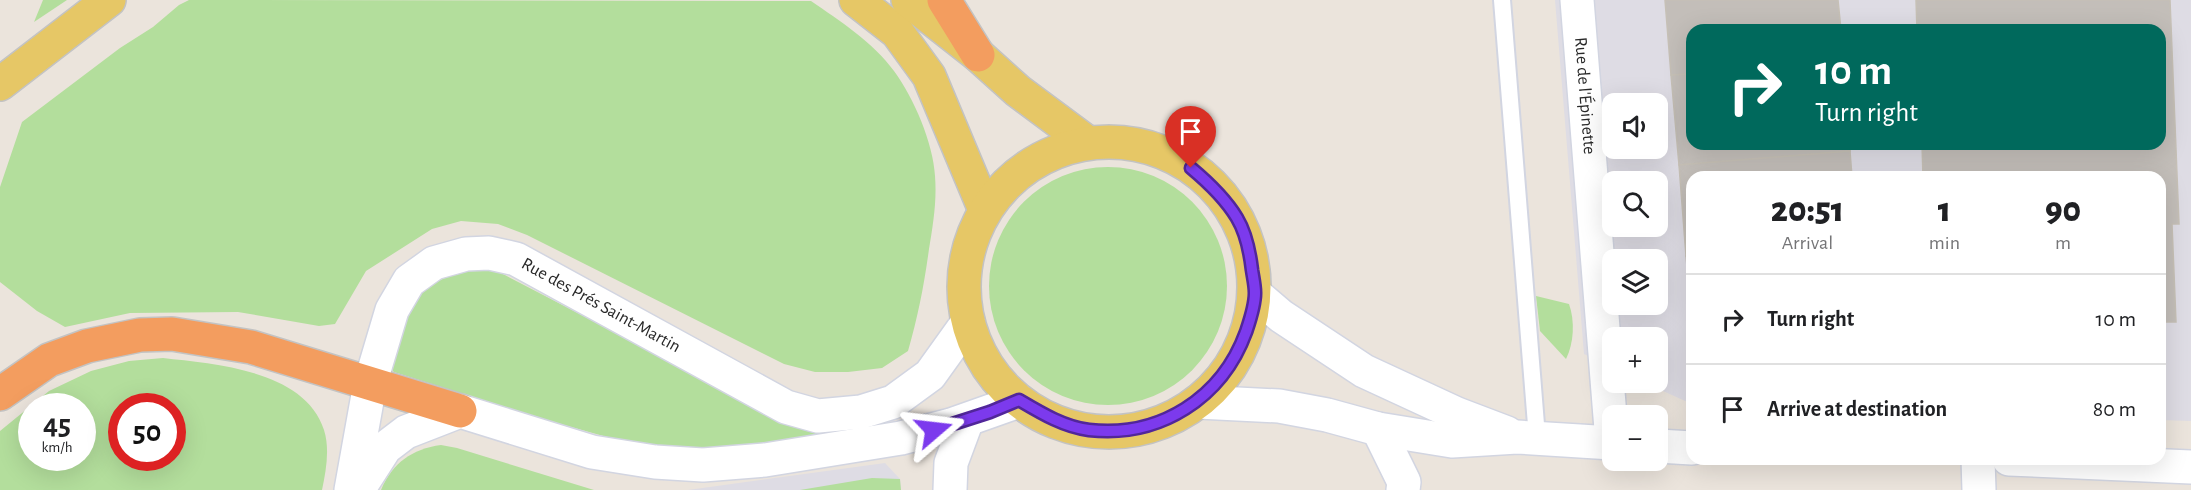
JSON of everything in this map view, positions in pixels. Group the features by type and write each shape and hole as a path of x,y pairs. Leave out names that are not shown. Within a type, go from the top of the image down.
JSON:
{"highway":[{"path":"944,0 978,55"},
{"path":"0,394 49,360 87,346 140,335 172,334 251,347 460,411"}],"main road":[{"path":"856,0 897,32 929,75 985,210"},
{"path":"908,0 978,55 1018,91 1088,143"},
{"name":"Rue de l'Épinette","path":"1577,0 1609,405"},
{"path":"0,84 104,3"},
{"path":"1088,143 1126,143 1160,151 1191,168 1218,191 1238,220 1250,253 1255,294 1250,320 1239,351 1221,379 1197,402 1164,421 1127,430 1089,430 1052,420 1019,400 996,378 979,352 968,322 963,293 965,264 972,236 985,210 1013,177 1050,154 1088,143"},
{"name":"Rue des Prés Saint-Martin","path":"351,490 370,384 392,310 410,281 434,263 466,254 489,253 516,259 786,407 818,416 861,412 893,402 930,375 968,322"},
{"path":"1255,294 1281,316 1364,371 1457,414 1527,437"},
{"path":"358,490 385,448 406,432 460,411 592,452 655,462 703,465 765,460 863,446 967,420 1019,400"},
{"path":"1197,402 1280,406 1327,415 1378,429 1452,441 1527,437 1602,441"},
{"path":"950,490 951,463 967,420"},
{"path":"1378,429 1404,482 1403,490"},
{"path":"1668,446 1686,447"},
{"path":"1978,465 1979,490"},
{"path":"2146,465 2191,467"}],"lane":[{"path":"1502,0 1527,437"}],"shaded area":[{"path":"1555,0 2191,0 2191,421 2166,420 2166,171 1686,171 1686,401 1667,393 1668,327 1602,327 1602,362 1584,354"},
{"path":"885,463 900,479 901,490 688,490"}],"green space":[{"path":"43,0 67,0 34,22"},
{"path":"189,0 811,1 855,33 886,60 909,94 931,149 935,176 934,213 923,288 908,351 882,368 848,372 815,372 784,364 527,235 498,224 461,221 432,229 366,271 335,324 319,326 238,312 130,313 65,327 37,311 0,282 0,187 22,122 120,48"},
{"path":"1096,167 1120,167 1143,172 1164,181 1184,194 1200,210 1213,230 1222,251 1227,286 1225,309 1218,332 1200,362 1184,378 1164,391 1143,400 1120,405 1096,405 1073,400 1052,391 1032,378 1016,362 1003,342 994,321 989,298 989,274 994,251 1003,230 1016,210 1032,194 1052,181 1073,172"},
{"path":"471,269 486,269 501,273 703,378 821,432 820,436 817,439 718,449 625,442 546,420 394,372 391,369 413,304 434,284"},
{"path":"1536,296 1569,304 1573,332 1566,359 1540,331"},
{"path":"163,358 232,368 278,382 298,394 314,410 324,430 327,452 322,490 0,490 0,431 18,416 18,471 96,471 96,393 47,393 91,371 129,361"},
{"path":"441,445 594,490 381,490 391,472 404,459 421,450"},
{"path":"872,478 900,479 901,490 800,490"}],"building":[{"path":"1665,0 1838,0 1840,24 1686,24 1686,74 1671,75"},
{"path":"1916,0 2170,0 2179,224 2172,224 2176,322 2166,322 2166,171 1923,171 1922,150 2166,150 2166,24 1917,24"},
{"path":"1686,74 1686,150 1850,151 1679,165 1671,75"},
{"path":"1850,151 1852,171 1686,171 1686,256 1679,165"}],"route":[{"path":"934,430 1019,400 1052,420 1089,430 1127,430 1164,421 1197,402 1221,379 1239,351 1250,320 1255,294 1250,253 1238,220 1218,191 1191,168"}]}
